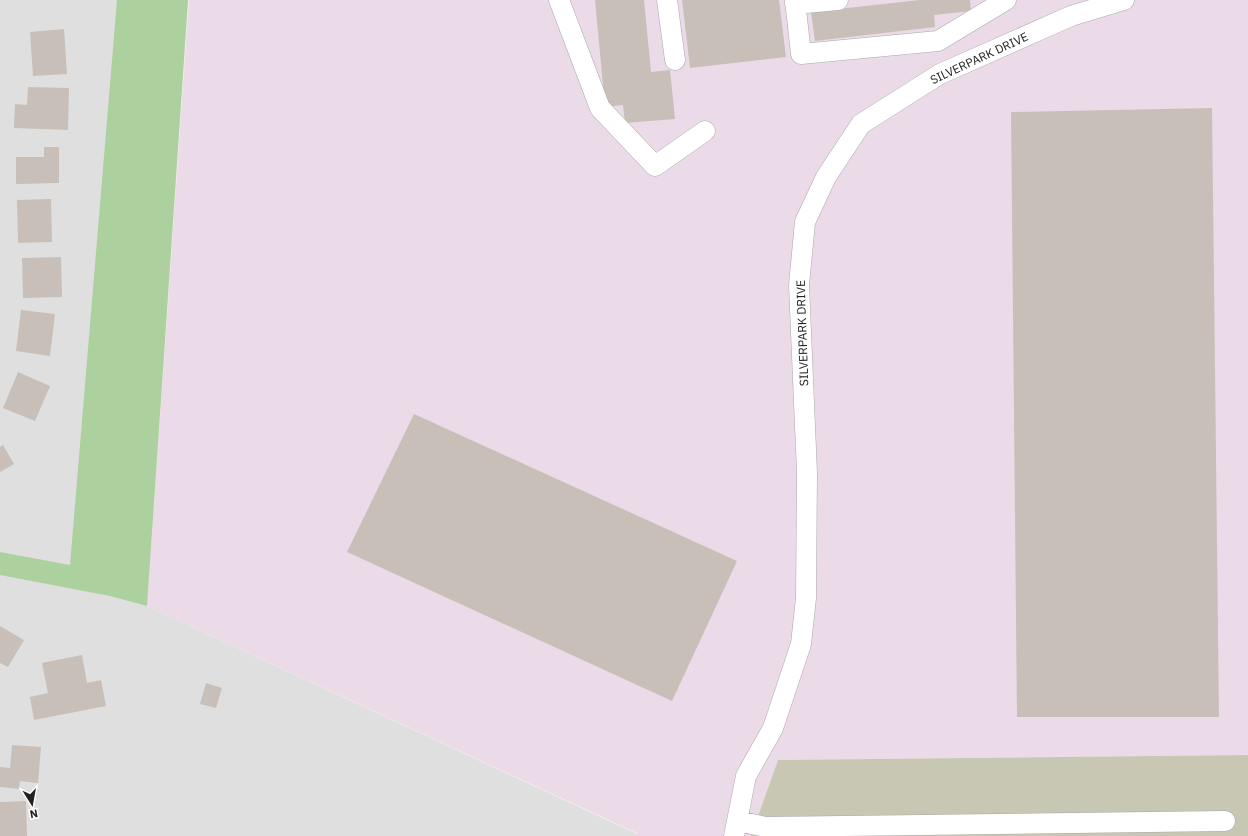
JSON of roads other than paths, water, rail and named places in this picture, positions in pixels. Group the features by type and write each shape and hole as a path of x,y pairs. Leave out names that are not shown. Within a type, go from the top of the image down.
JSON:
{"street":[{"path":"559,0 600,108 655,166 705,131"},
{"path":"667,0 675,60"},
{"path":"838,0 795,2 801,54 938,41 1006,0"},
{"name":"SILVERPARK DRIVE","path":"736,828 746,776 773,728 801,644 806,598 807,473 799,285 806,222 826,177 861,124 940,74 1071,16 1124,0"},
{"path":"736,828 1225,821"}]}
